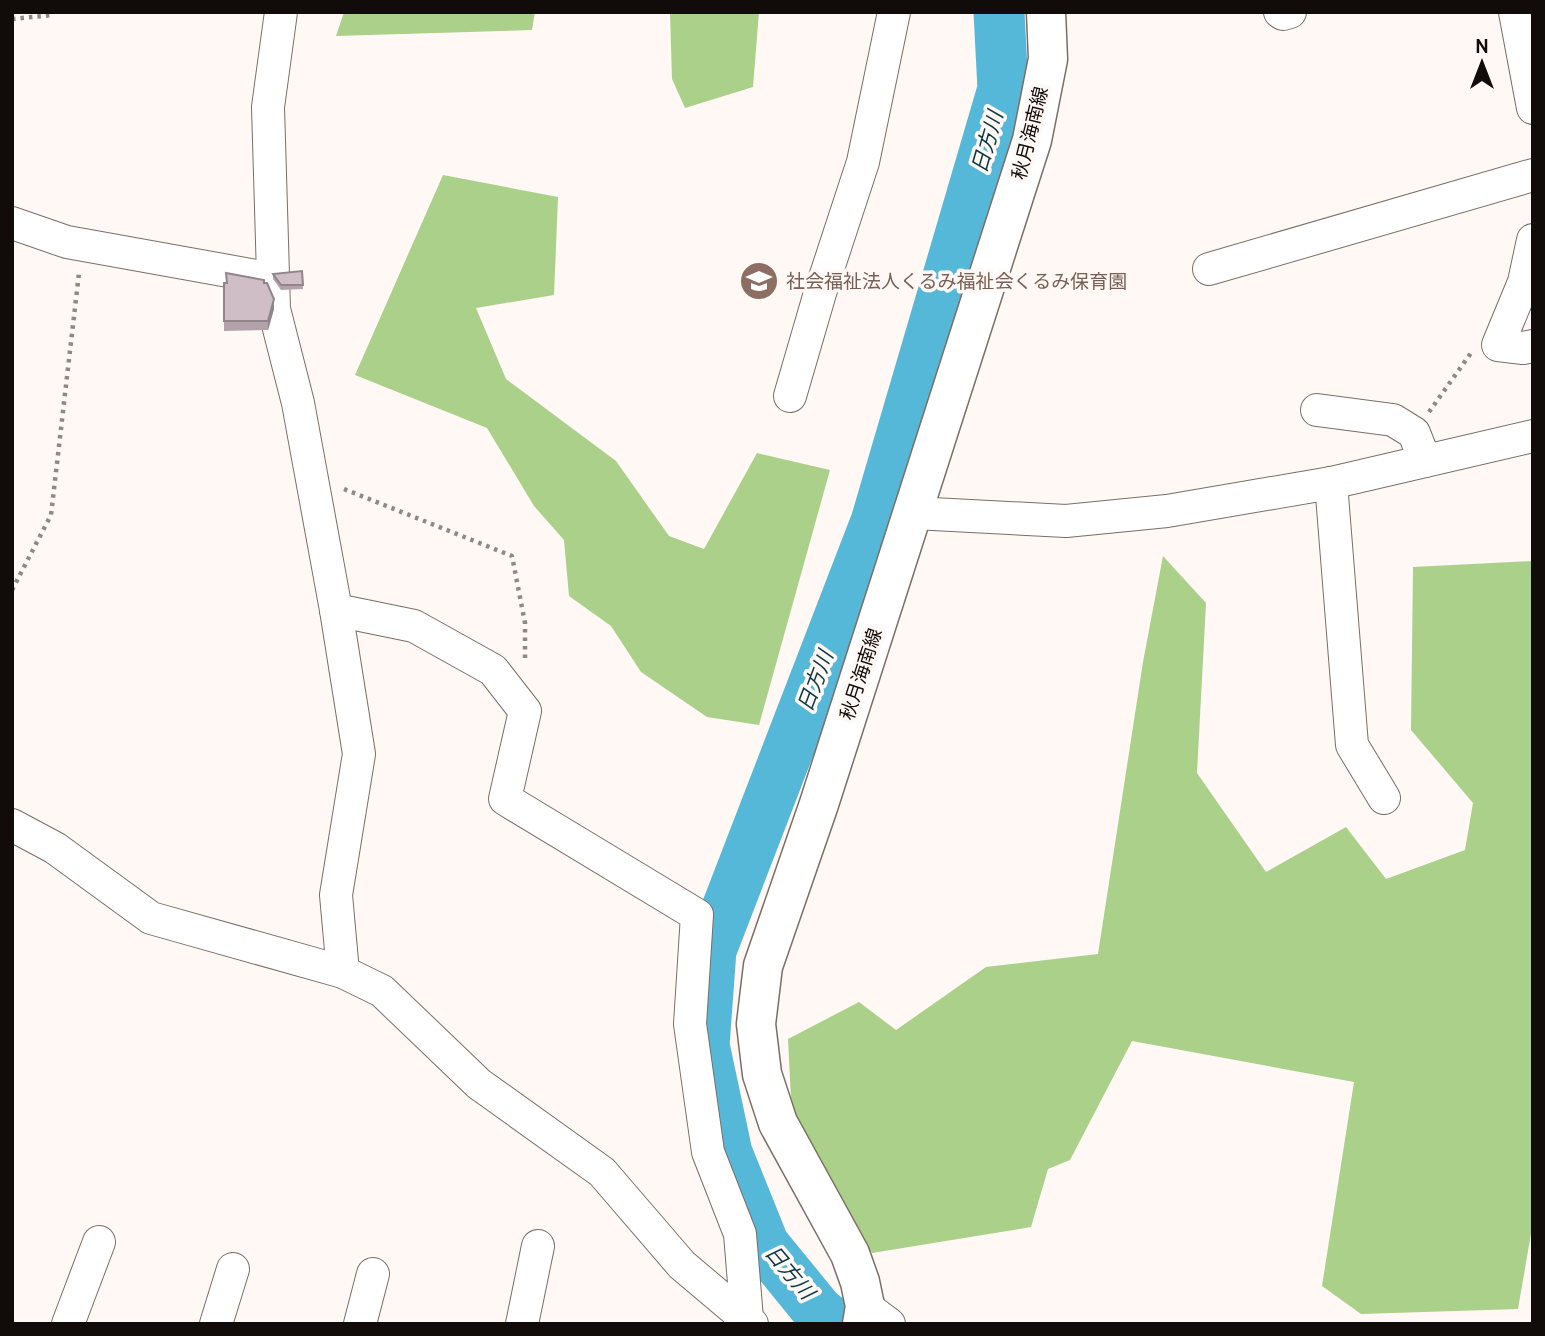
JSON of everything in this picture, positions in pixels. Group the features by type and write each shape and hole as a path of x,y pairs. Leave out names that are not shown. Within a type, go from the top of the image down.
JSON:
{"main road":[{"name":"秋月海南線","path":"870,1317 849,1254 778,1123 762,1074 755,1024 763,966 914,513 1032,140 1048,59 1046,12"}],"street":[{"path":"281,12 268,107 274,309 298,403 359,754 336,895 343,972"},
{"path":"790,396 863,162 894,12"},
{"path":"1280,12 1290,12"},
{"path":"1515,12 1533,109"},
{"path":"1209,269 1533,175"},
{"path":"12,223 67,242 273,279"},
{"path":"1533,240 1524,282 1498,345 1523,348 1533,346"},
{"path":"1317,410 1393,420 1419,447"},
{"path":"914,513 1066,521 1167,511 1331,483 1419,447 1533,436"},
{"path":"1331,483 1352,745 1384,798"},
{"path":"336,610 414,626 493,670 525,711 505,799 697,915 690,1024 708,1152 740,1234 749,1322"},
{"path":"12,825 55,848 151,918 343,972 382,991 480,1084 602,1172 682,1265 749,1322"},
{"path":"68,1324 99,1242"},
{"path":"522,1324 538,1246"},
{"path":"216,1324 233,1269"},
{"path":"360,1324 373,1274"}],"path":[{"path":"12,19 53,15 53,12"},
{"path":"12,590 51,515 82,244"},
{"path":"1419,447 1474,350 1498,345"},
{"path":"311,476 512,556 525,622 525,711"}],"green space":[{"path":"344,12 535,12 532,30 336,36"},
{"path":"670,12 759,12 753,87 685,108 672,79"},
{"path":"443,175 558,197 554,295 476,308 506,379 616,461 669,536 704,549 757,453 830,470 759,725 707,717 641,672 611,626 569,596 564,540 534,506 487,428 355,375"},
{"path":"1163,556 1206,603 1197,773 1266,872 1346,827 1386,879 1465,850 1473,803 1411,730 1413,567 1533,561 1533,1222 1518,1309 1361,1314 1322,1286 1354,1082 1132,1041 1070,1160 1048,1169 1031,1227 872,1253 792,1119 788,1039 859,1002 896,1030 986,967 1098,954 1143,662"}],"building":[{"path":"302,271 303,285 281,285 273,274"},
{"path":"226,273 264,280 264,283 267,283 274,299 268,321 224,321"}],"waterway":[{"name":"日方川","path":"834,1324 818,1311 764,1245 727,1153 704,1045 711,950 876,522 1003,89 999,12"}],"place":[{"name":"社会福祉法人くるみ福祉会くるみ保育園","path":"759,281"}]}
